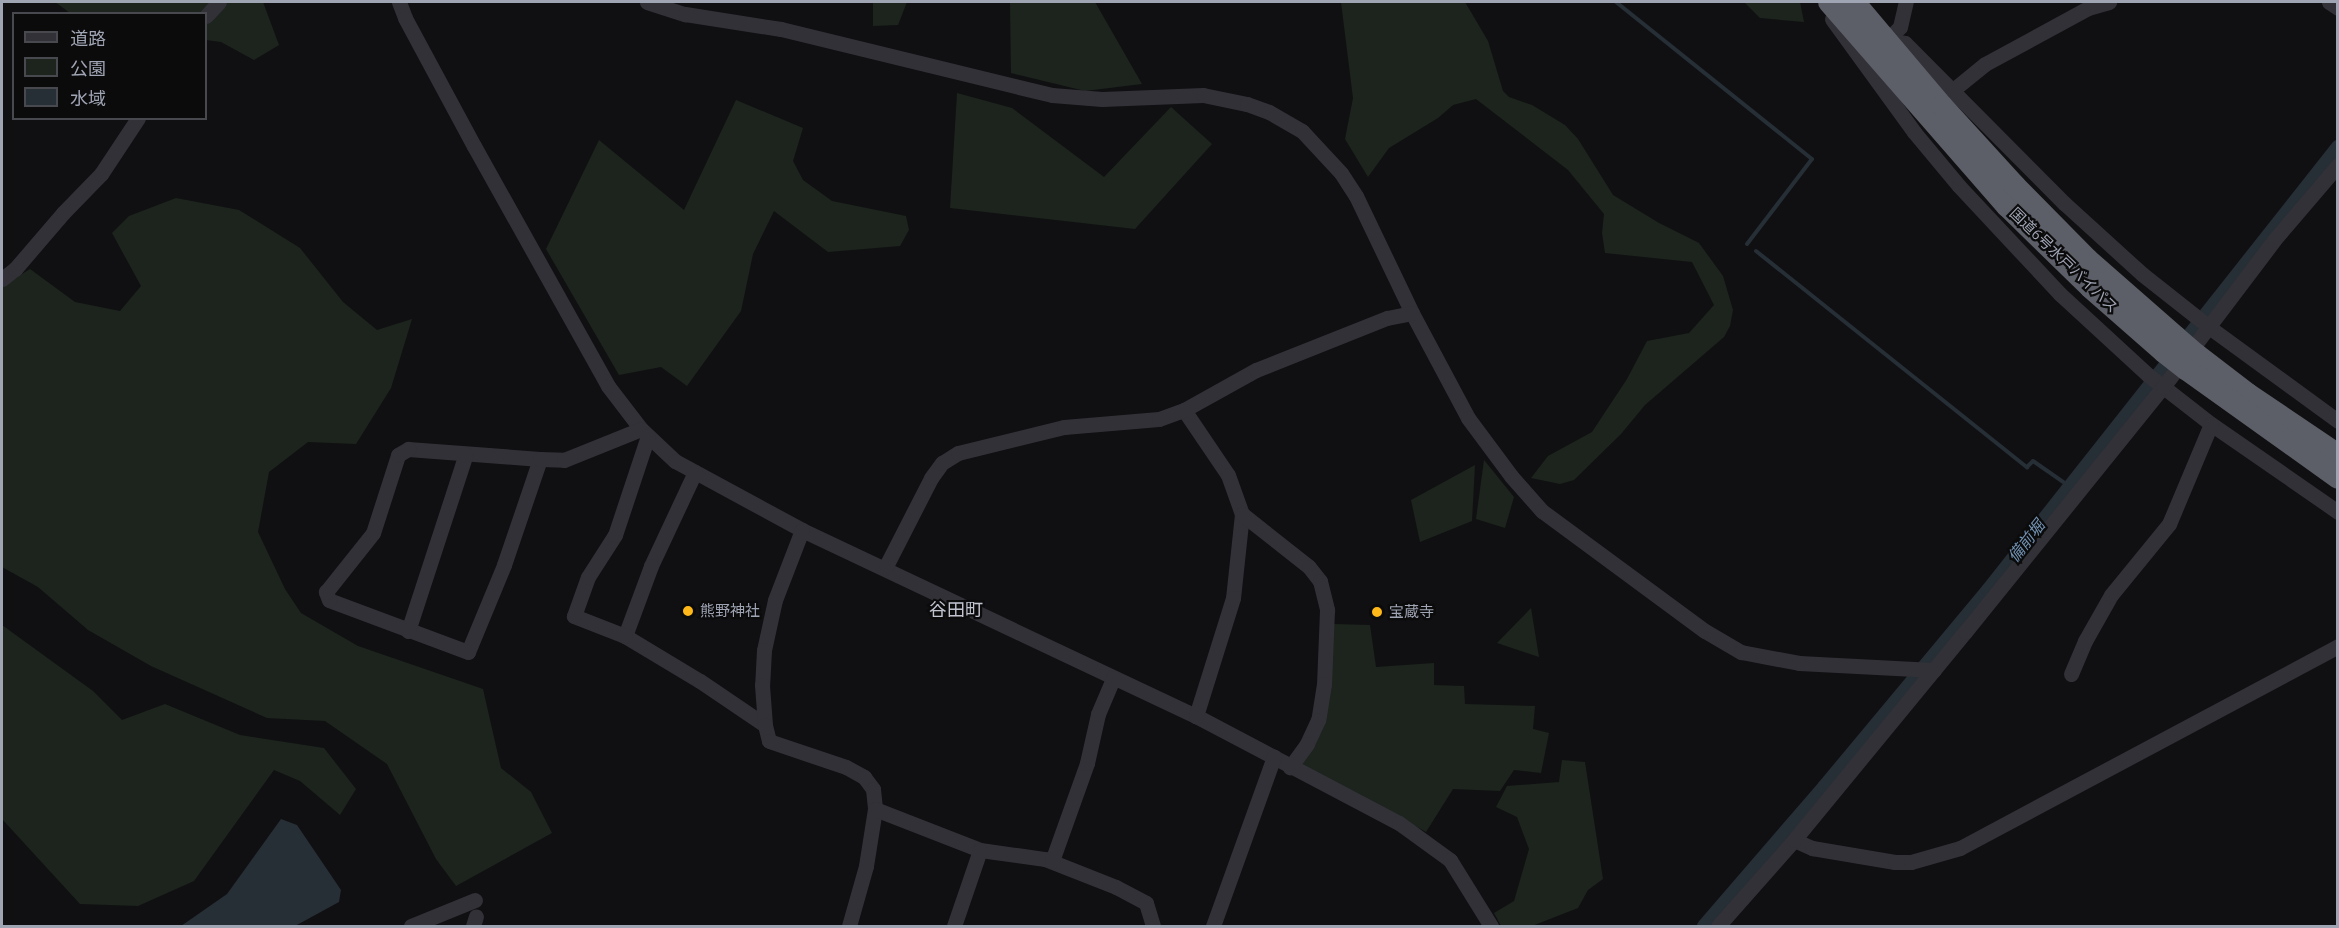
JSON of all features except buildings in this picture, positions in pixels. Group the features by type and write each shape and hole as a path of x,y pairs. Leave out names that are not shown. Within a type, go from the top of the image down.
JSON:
{"highway":[{"name":"国道6号水戸バイパス","path":"1829,2 2007,206 2091,288 2170,344 2337,478"},
{"name":"国道6号水戸バイパス","path":"1854,2 1942,106 2015,186 2170,344"},
{"name":"国道6号水戸バイパス","path":"2192,362 2248,394 2337,455"}],"street":[{"path":"207,15 219,2"},
{"path":"399,2 405,18 513,219 608,386 645,432 675,461 802,530 1196,716 1399,823 1428,842 1450,861 1491,927"},
{"path":"647,2 685,14 781,28 1052,95 1102,99 1203,95 1235,101 1269,112 1302,131 1341,173 1383,248 1412,313 1468,418 1525,493 1542,511 1705,632 1741,652 1782,662 1924,669"},
{"path":"1820,2 1914,132 1966,195 2060,294 2156,381 2211,424 2337,512"},
{"path":"1887,40 1900,27 1906,2"},
{"path":"1953,90 1985,64 2088,8 2109,2"},
{"path":"2329,2 2337,8"},
{"path":"1887,40 1905,43 2096,233 2202,322 2337,421"},
{"path":"2,279 15,269 63,213 101,174 137,120"},
{"path":"1718,927 1794,840 1924,669 2202,322 2337,165"},
{"path":"885,568 924,488 949,457 1064,427 1159,419 1184,410 1215,390 1257,370 1387,318 1412,313"},
{"path":"1184,410 1228,476 1242,514 1233,598 1196,716"},
{"path":"2071,674 2085,641 2111,595 2169,524 2211,424"},
{"path":"540,459 504,565 468,652 329,600 326,592 373,533 398,455 408,449 564,460 645,432"},
{"path":"645,432 615,535 588,578 574,616 625,636 700,681 765,725"},
{"path":"408,631 466,454"},
{"path":"625,636 651,566 695,472"},
{"path":"1242,514 1309,567 1320,581 1327,610 1324,684 1318,720 1307,744 1290,766"},
{"path":"802,530 775,600 764,650 762,685 765,725 769,741 846,767 864,777 873,789 875,809 866,866 849,927"},
{"path":"1794,840 1812,848 1895,862 1911,862 1960,848 2337,646"},
{"path":"1052,861 1087,763 1098,714 1113,678"},
{"path":"1213,927 1274,757"},
{"path":"875,809 980,850 1052,861 1136,896 1146,903 1153,927"},
{"path":"954,927 980,850"},
{"path":"411,927 476,900"}],"green space":[{"path":"55,2 263,2 279,45 254,60 221,42 207,40 207,12 69,12"},
{"path":"873,2 907,2 898,25 873,26"},
{"path":"1010,2 1095,2 1142,84 1085,91 1011,73"},
{"path":"1341,2 1465,2 1488,41 1503,91 1509,97 1532,105 1565,125 1578,139 1613,195 1659,223 1699,243 1723,276 1733,310 1730,326 1724,337 1645,405 1621,434 1574,480 1560,484 1531,478 1548,456 1592,432 1627,379 1647,341 1689,333 1714,305 1692,262 1605,253 1602,233 1604,214 1568,170 1476,99 1453,105 1438,118 1389,148 1368,177 1345,139 1353,98"},
{"path":"1744,2 1800,2 1804,22 1760,18"},
{"path":"957,93 1012,108 1104,177 1171,107 1212,144 1135,229 950,208"},
{"path":"736,100 803,128 793,161 803,180 832,201 906,216 909,230 900,246 828,252 774,211 753,254 741,311 687,386 661,367 619,375 546,249 599,140 684,210"},
{"path":"176,198 239,210 300,248 343,302 377,330 412,319 391,388 356,444 308,442 269,472 258,532 285,589 301,613 358,646 483,689 501,768 531,792 552,833 456,886 436,859 387,764 325,721 267,718 151,666 88,630 38,587 2,567 2,286 30,269 75,302 120,311 141,286 112,233 129,216"},
{"path":"1484,460 1514,497 1505,528 1476,519"},
{"path":"1475,465 1472,521 1420,542 1411,500"},
{"path":"1531,608 1539,657 1497,643"},
{"path":"1334,624 1370,625 1376,667 1434,663 1434,685 1464,686 1465,704 1535,706 1533,729 1549,733 1541,773 1514,770 1500,791 1453,789 1426,832 1302,764 1318,737"},
{"path":"2,625 93,691 122,720 165,704 240,735 324,748 356,789 340,815 300,781 274,770 194,881 138,906 80,904 2,819"},
{"path":"1562,760 1585,762 1603,879 1588,890 1578,908 1532,926 1501,926 1494,913 1514,901 1529,849 1517,817 1496,807 1507,786 1559,782"}],"water":[{"path":"281,819 297,825 341,890 339,902 295,926 181,926 227,894"}],"waterway":[{"path":"1616,2 1812,159 1747,244"},
{"name":"備前堀","path":"1704,926 1824,787 1988,590 2338,147"},
{"path":"1756,251 2027,467 2033,461 2069,486"}],"place":[{"name":"熊野神社","path":"688,611"},
{"name":"宝蔵寺","path":"1377,612"}],"district":[{"name":"谷田町","path":"956,609"}]}
